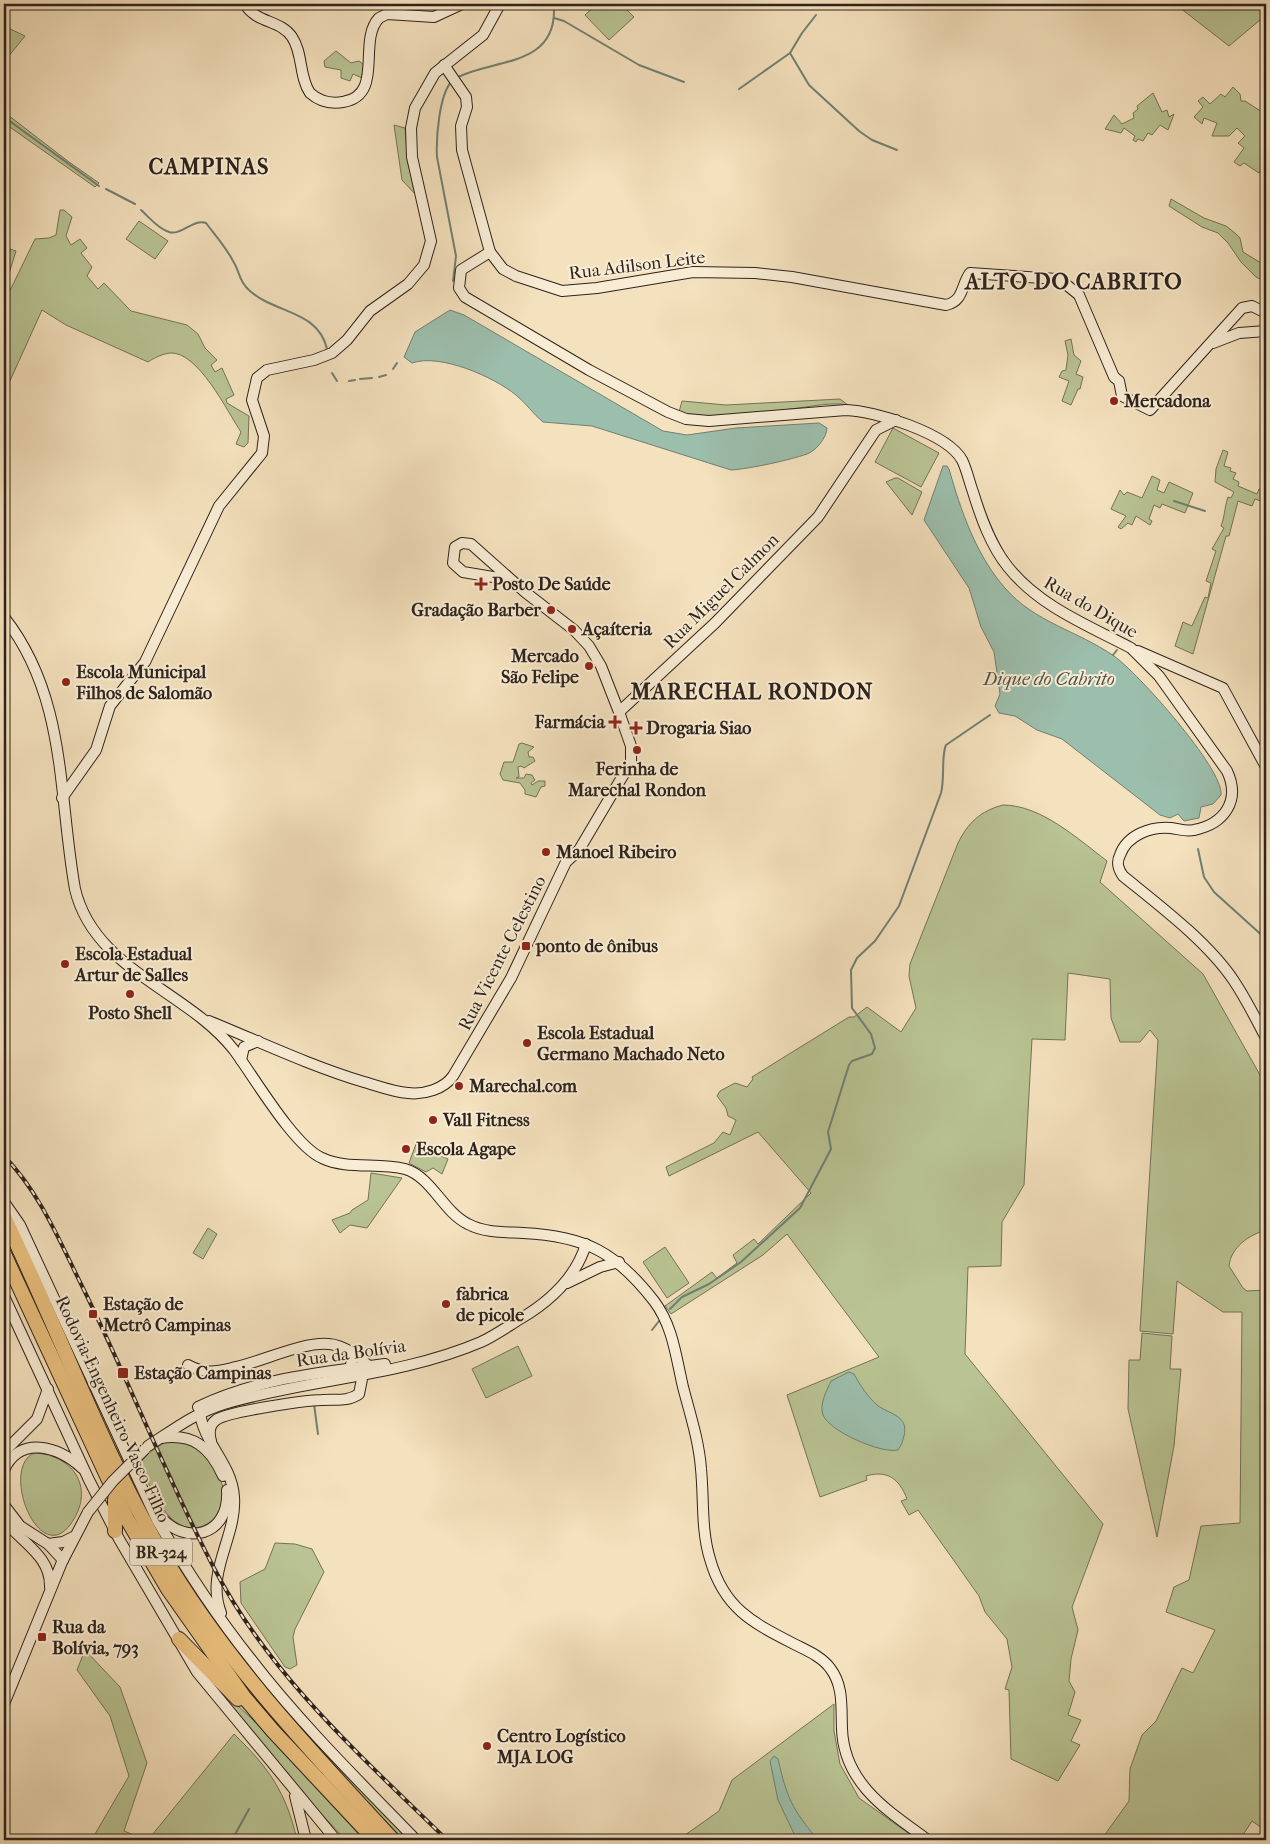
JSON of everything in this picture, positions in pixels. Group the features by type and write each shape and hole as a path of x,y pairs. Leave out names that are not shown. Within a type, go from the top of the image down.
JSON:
{"highway":[{"name":"Rodovia Engenheiro Vasco Filho","path":"4,1217 127,1487 174,1572 229,1656 287,1724 393,1840"},
{"name":"Rodovia Engenheiro Vasco Filho","path":"4,1254 114,1493 150,1560 186,1617 244,1697 273,1731 375,1840"},
{"path":"114,1493 115,1531"},
{"path":"179,1639 230,1693 273,1731"}],"main road":[{"path":"244,4 254,15 286,30 292,37 308,90 313,96 322,100 338,102 354,99 360,95 368,78 371,30 379,18 387,14 434,16 462,4"},
{"path":"62,798 94,754 106,725 110,706 145,662 219,506 262,453 264,436 252,400 257,378 267,370 314,360 332,353 347,340 370,311 408,284 424,265 430,246 430,236 414,169 410,128 419,98 429,81 444,66 480,38 500,4"},
{"name":"Rua Adilson Leite","path":"444,66 466,97 467,103 461,126 462,150 490,252 503,269 510,273 562,291 597,288 693,272 755,273 792,277 946,304 954,302 959,297 969,274 979,273 1057,279 1079,294 1114,377 1119,382 1123,398 1152,410 1210,344"},
{"name":"Rua do Dique","path":"490,252 461,270 459,288 465,297 589,370 676,416 692,420 709,421 846,410 874,414 896,420 933,437 959,456 990,536 1005,562 1020,581 1048,604 1131,648 1159,676 1228,771 1234,790 1226,813 1213,823 1193,830 1163,828 1141,833 1123,848 1119,857 1118,868 1123,876 1182,925 1231,977 1266,1038"},
{"path":"1210,344 1242,308 1247,306 1266,313"},
{"path":"1210,344 1239,333 1266,331"},
{"path":"874,414 877,425 876,430"},
{"path":"876,430 896,420"},
{"name":"Rua Miguel Calmon","path":"619,712 715,623 814,522 876,430"},
{"name":"Rua Vicente Celestino","path":"206,1020 332,1072 394,1091 419,1093 440,1087 448,1082 466,1057 511,978 566,862 579,850 631,762 631,746 602,666 585,640 511,580 471,544 462,543 455,546 453,564 463,572 511,580"},
{"path":"4,618 31,660 51,710 68,850 78,901 96,935 129,966 206,1020 232,1049 296,1136 319,1157 337,1163 409,1170 423,1181 456,1216 475,1228 545,1235 586,1244 619,1262 638,1280 662,1313 672,1337 698,1445 707,1548 718,1582 729,1600 749,1618 813,1654 831,1669 840,1689 843,1743 853,1773 875,1800 928,1840"},
{"path":"1131,648 1215,682 1226,690 1266,767"},
{"path":"1159,676 1170,664"},
{"path":"232,1049 236,1040 243,1035"},
{"path":"240,1060 244,1048 258,1041"},
{"path":"4,1202 20,1226 149,1501 181,1561 236,1640 296,1713 416,1840"},
{"name":"Rua da Bolívia","path":"562,1286 578,1263 586,1244"},
{"name":"Rua da Bolívia","path":"4,1704 74,1536 88,1512 113,1481 161,1430 222,1396 254,1387 285,1379 350,1368 372,1369 428,1359 483,1341 531,1312 562,1286 594,1269 619,1262"},
{"path":"4,1296 85,1471 115,1531 206,1686 336,1840"},
{"path":"188,1365 208,1373 250,1365 322,1344 331,1344 349,1352 372,1369"},
{"path":"212,1444 209,1432 218,1418 278,1405 351,1399 359,1394 363,1384 360,1376 350,1368 352,1361 349,1352"},
{"name":"Rua da Bolívia","path":"146,1447 192,1414 224,1404 289,1389 360,1376 372,1369"},
{"path":"4,1452 37,1419 48,1389"},
{"path":"149,1501 166,1522 187,1532 203,1533 210,1531 223,1518 228,1501 225,1481 212,1457 194,1440 188,1428 192,1414"},
{"path":"192,1414 227,1470 234,1496 234,1509 218,1568 216,1591 221,1614 236,1640"},
{"path":"159,1438 177,1436 194,1440"},
{"path":"4,1470 16,1454 40,1447 58,1451 71,1458 85,1471"},
{"path":"4,1505 20,1526 48,1544 63,1561"},
{"path":"4,1520 44,1560 50,1580 48,1598"},
{"path":"48,1544 62,1542 74,1536"},
{"path":"44,1560 63,1561"},
{"path":"293,1791 302,1818 306,1840"}],"shaded area":[{"path":"597,4 615,4 621,10 625,8 634,17 609,40 585,15"},
{"path":"1175,4 1265,4 1266,15 1229,46"},
{"path":"4,26 25,36 4,62"},
{"path":"336,51 351,63 359,61 364,65 362,78 353,74 350,81 341,78 341,70 325,67 324,61"},
{"path":"1233,87 1240,94 1241,101 1245,101 1262,112 1263,120 1266,120 1266,171 1261,169 1259,173 1244,163 1240,166 1234,162 1244,148 1238,143 1245,136 1237,128 1229,136 1212,136 1217,123 1204,118 1202,124 1194,117 1203,107 1198,101 1203,97 1210,104 1221,94 1225,97"},
{"path":"1153,93 1162,112 1167,110 1169,117 1174,114 1168,130 1160,125 1152,135 1148,133 1143,141 1138,139 1136,142 1133,140 1135,136 1124,128 1121,133 1105,129 1114,115 1122,124 1134,118 1133,113 1138,109 1137,106"},
{"path":"4,112 99,183 95,187 4,123"},
{"path":"394,125 405,128 408,163 416,195 402,180"},
{"path":"1171,199 1204,218 1226,226 1235,233 1240,238 1243,252 1266,266 1266,282 1256,277 1241,262 1228,243 1218,233 1202,227 1169,206"},
{"path":"60,210 64,210 72,217 66,236 71,245 80,239 87,248 81,253 92,267 87,276 98,289 104,283 131,311 187,325 198,334 205,348 217,360 211,365 215,372 222,368 234,395 226,399 227,403 249,416 248,443 244,447 236,444 241,432 220,397 201,372 181,355 164,354 148,362 66,325 42,310 4,394 4,303 35,239 49,238 56,235"},
{"path":"139,221 168,241 155,259 126,239"},
{"path":"4,247 16,251 4,290"},
{"path":"1071,339 1074,355 1081,361 1076,374 1083,377 1080,389 1078,389 1071,405 1062,401 1069,381 1059,377 1062,371 1066,370 1068,355 1065,341"},
{"path":"840,399 848,405 823,405 723,416 693,415 679,412 682,401 726,405"},
{"path":"893,428 939,453 921,487 875,462"},
{"path":"1223,450 1228,452 1224,466 1231,468 1230,471 1236,473 1233,479 1239,482 1238,486 1257,494 1259,489 1266,491 1266,503 1255,499 1252,506 1238,501 1229,536 1226,536 1193,654 1175,646 1183,622 1192,626 1205,597 1208,598 1211,583 1206,581 1216,551 1212,549 1224,528 1221,526 1228,497 1231,498 1234,492 1215,482 1216,469"},
{"path":"1152,476 1160,480 1157,490 1164,493 1169,482 1193,493 1185,513 1162,504 1160,508 1154,505 1149,519 1152,521 1150,525 1136,516 1132,525 1128,523 1121,529 1118,527 1126,516 1111,509 1120,490 1124,495 1127,492 1142,498"},
{"path":"895,478 922,492 912,515 886,482"},
{"path":"522,743 534,747 528,752 529,757 533,757 535,761 524,768 518,767 519,777 516,778 524,778 526,774 532,775 535,780 531,783 532,785 538,781 545,781 545,786 541,787 536,797 525,794 525,790 520,783 503,780 500,774 504,762 513,762 519,744"},
{"path":"1003,805 1031,811 1045,817 1107,861 1100,882 1203,974 1264,1082 1266,1091 1266,1230 1253,1235 1242,1243 1233,1253 1229,1266 1247,1291 1266,1290 1266,1574 1263,1591 1266,1591 1266,1831 1252,1821 1243,1835 1247,1838 1245,1840 1101,1840 1129,1801 1130,1769 1142,1735 1156,1721 1182,1668 1193,1673 1215,1630 1166,1612 1174,1587 1189,1580 1201,1526 1240,1523 1242,1312 1223,1312 1177,1281 1173,1334 1140,1331 1158,1040 1150,1030 1140,1042 1120,1042 1111,1018 1110,979 1068,973 1065,1040 1032,1039 1024,1185 1002,1222 1001,1266 968,1267 965,1354 1103,1524 1072,1607 1078,1630 1071,1659 1069,1681 1075,1692 1068,1715 1081,1720 1071,1741 1080,1745 1058,1781 1011,1759 1009,1690 1005,1689 1012,1667 1007,1639 985,1612 979,1596 918,1510 909,1515 901,1501 907,1499 896,1481 886,1475 873,1474 866,1476 867,1480 820,1497 787,1395 879,1357 787,1234 763,1255 671,1314 665,1306 712,1272 717,1278 737,1263 733,1255 754,1239 758,1244 811,1193 758,1132 669,1176 666,1167 714,1143 723,1132 730,1135 736,1120 728,1116 726,1108 717,1096 720,1091 735,1083 747,1087 753,1079 752,1077 849,1017 854,1017 867,1007 901,1032 916,1008 909,976 910,964 958,843 966,829 981,814"},
{"path":"416,1144 448,1159 442,1174 433,1168 426,1172 409,1163"},
{"path":"371,1173 402,1178 367,1228 350,1225 340,1233 332,1220 350,1213 368,1200"},
{"path":"208,1228 217,1234 203,1259 193,1253"},
{"path":"665,1247 689,1283 667,1298 643,1262"},
{"path":"1142,1333 1172,1336 1170,1369 1181,1369 1174,1446 1157,1537 1128,1409 1129,1360 1140,1360"},
{"path":"518,1346 532,1376 486,1398 472,1369"},
{"path":"168,1440 194,1443 220,1478 224,1495 222,1505 211,1522 193,1528 183,1526 167,1514 158,1501 139,1464 149,1453"},
{"path":"34,1453 48,1455 61,1460 70,1467 81,1487 78,1512 70,1525 58,1535 46,1534 36,1525 27,1510 22,1493 21,1476 24,1462"},
{"path":"275,1543 295,1544 312,1549 324,1572 295,1629 293,1637 297,1665 290,1669 285,1667 241,1603 240,1582 265,1569"},
{"path":"85,1650 120,1687 147,1763 124,1831 146,1840 96,1840 95,1834 129,1776 110,1716 77,1670"},
{"path":"250,1664 410,1840 404,1840 323,1756 256,1677"},
{"path":"201,1671 252,1719 364,1840 346,1840 308,1800"},
{"path":"834,1704 834,1731 840,1764 859,1798 918,1840 678,1840 719,1811 732,1780"},
{"path":"234,1734 257,1758 274,1782 293,1823 297,1840 148,1840"}],"water":[{"path":"450,310 464,315 663,431 687,435 736,428 819,423 827,428 827,432 817,447 807,454 769,464 731,470 592,426 543,422 516,395 481,374 466,368 437,361 412,363 404,357 415,332"},
{"name":"Dique do Cabrito","path":"943,466 947,466 949,469 964,516 978,547 1005,588 1017,600 1043,618 1114,656 1159,700 1195,744 1218,782 1221,795 1213,804 1201,807 1199,818 1184,821 1178,814 1170,818 1160,815 1062,739 1037,730 1015,716 999,713 995,706 1000,694 994,652 981,627 969,588 924,520"},
{"path":"849,1372 854,1374 864,1390 877,1405 897,1416 904,1424 904,1436 898,1450 880,1448 856,1440 835,1428 823,1415 823,1402 831,1381"},
{"path":"774,1756 778,1759 784,1784 796,1811 818,1840 797,1840 778,1800 770,1761"}],"waterway":[{"path":"458,77 520,58 533,51 544,42 551,29 554,11"},
{"path":"739,89 790,53 816,15"},
{"path":"554,18 564,21 639,65 684,82"},
{"path":"790,53 809,85 859,131 872,140 897,150"},
{"path":"452,81 441,106 437,157 456,256 453,281"},
{"path":"4,117 99,186"},
{"path":"106,189 135,204"},
{"path":"141,210 157,226 169,232 174,233 197,223 206,223 227,251 246,288 260,298 306,320 322,336 327,349"},
{"path":"393,369 397,363"},
{"path":"332,373 337,381"},
{"path":"379,377 386,375"},
{"path":"360,379 372,378"},
{"path":"349,381 355,380"},
{"path":"1174,501 1205,511"},
{"path":"1113,655 1117,650"},
{"path":"670,1309 682,1297 709,1284 741,1262 800,1208 831,1149 828,1132 849,1065 852,1061 872,1054 875,1048 871,1034 852,1008 851,970 857,958 875,941 899,906 941,793 946,745 990,715"},
{"path":"1198,849 1204,877 1214,892 1266,939"},
{"path":"652,1330 659,1321"},
{"path":"314,1404 318,1434"},
{"path":"232,1840 249,1809"}],"railway":[{"path":"4,1156 28,1185 57,1234 196,1533 236,1607 289,1679 319,1713 382,1778 447,1840"}],"place":[{"name":"Mercadona","path":"1114,401"},
{"name":"Posto De Saúde","path":"481,584"},
{"name":"Gradação Barber","path":"551,610"},
{"name":"Açaíteria","path":"572,629"},
{"name":"Mercado São Felipe","path":"589,666"},
{"name":"Escola Municipal Filhos de Salomão","path":"66,682"},
{"name":"Farmácia","path":"615,722"},
{"name":"Drogaria Siao","path":"636,728"},
{"name":"Ferinha de Marechal Rondon","path":"637,750"},
{"name":"Manoel Ribeiro","path":"546,852"},
{"name":"ponto de ônibus","path":"526,946"},
{"name":"Escola Estadual Artur de Salles","path":"65,964"},
{"name":"Posto Shell","path":"130,994"},
{"name":"Escola Estadual Germano Machado Neto","path":"527,1043"},
{"name":"Marechal.com","path":"459,1086"},
{"name":"Vall Fitness","path":"433,1120"},
{"name":"Escola Agape","path":"406,1149"},
{"name":"fabrica de picole","path":"446,1304"},
{"name":"Estação de Metrô Campinas","path":"93,1314"},
{"name":"Estação Campinas","path":"123,1373"},
{"name":"Rua da Bolívia, 793","path":"42,1637"},
{"name":"Centro Logístico MJA LOG","path":"487,1746"}],"district":[{"name":"CAMPINAS","path":"209,166"},
{"name":"ALTO DO CABRITO","path":"1074,281"},
{"name":"MARECHAL RONDON","path":"752,691"}]}
